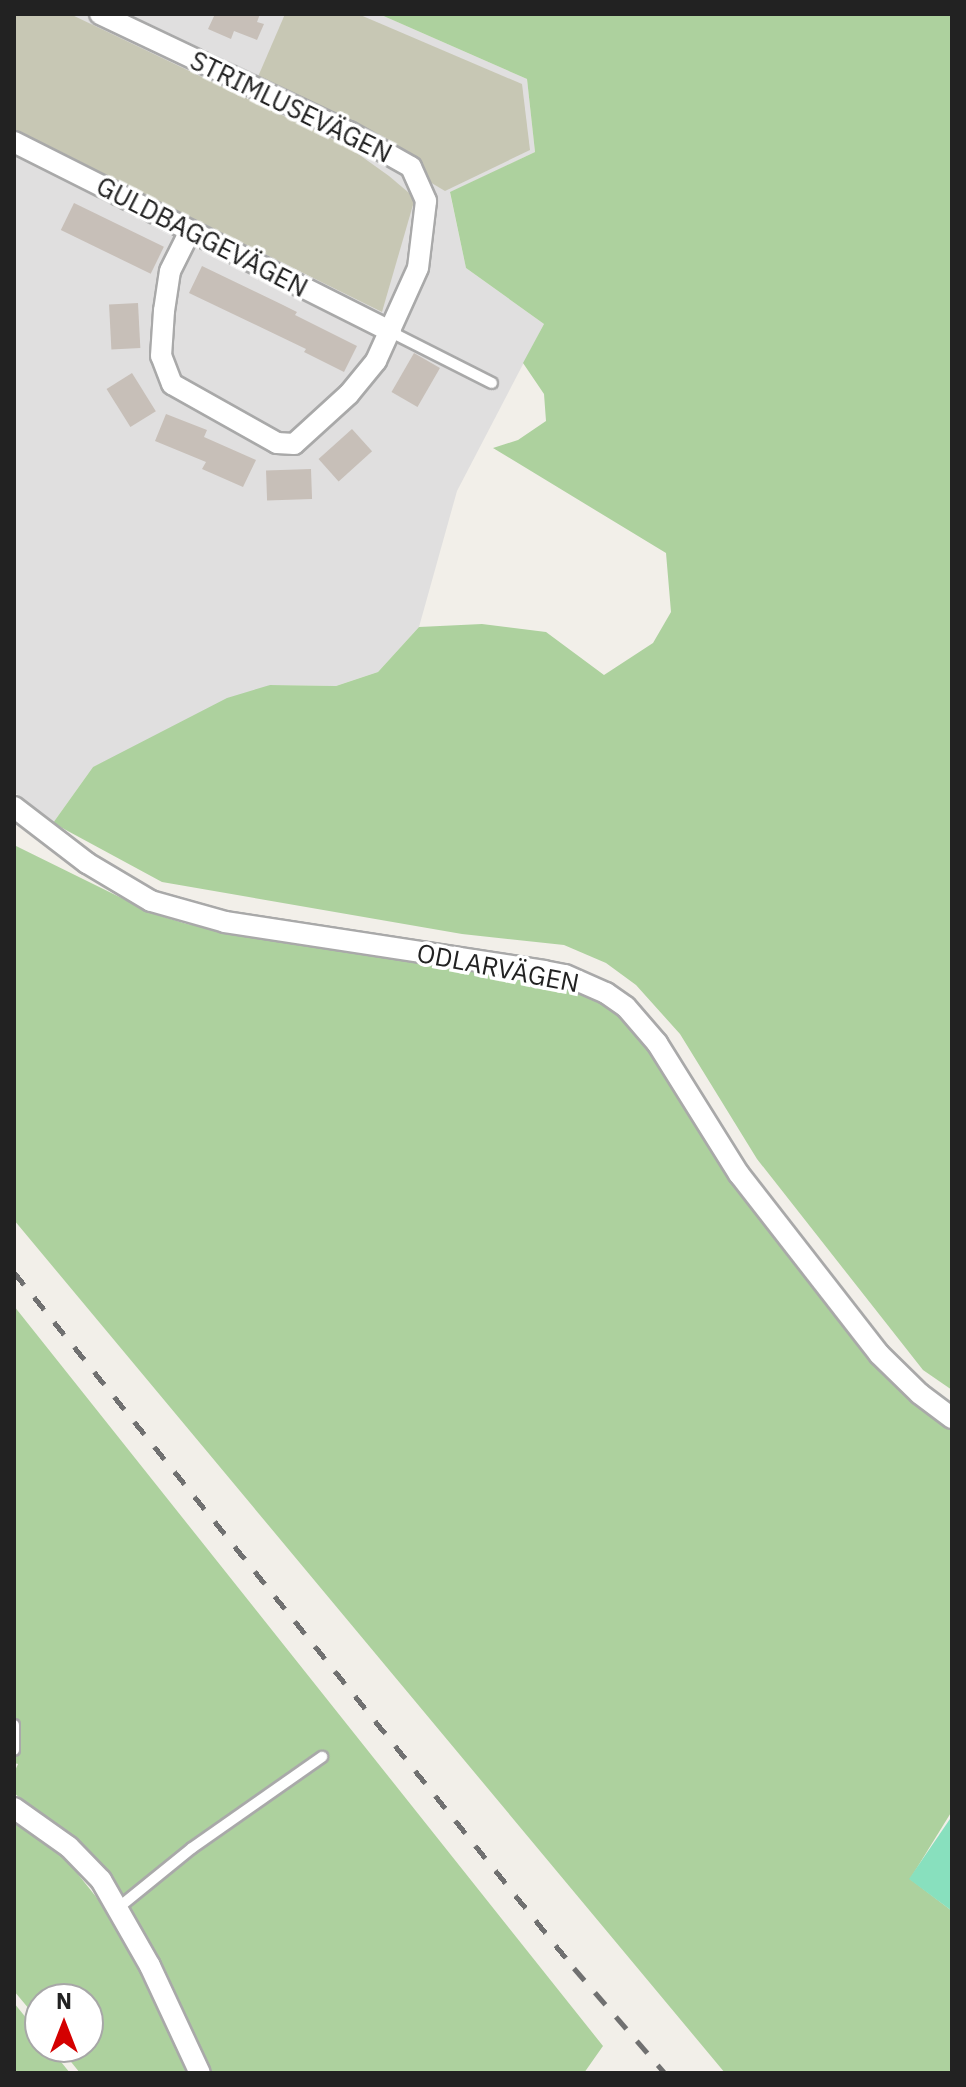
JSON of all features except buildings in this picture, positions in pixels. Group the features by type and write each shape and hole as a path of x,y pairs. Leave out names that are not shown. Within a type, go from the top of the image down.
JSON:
{"street":[{"name":"STRIMLUSEVÄGEN","path":"100,14 349,132 411,167 426,201 418,268 376,361 349,394 294,444 277,443 172,384 161,356 164,311 170,271 190,231"},
{"name":"GULDBAGGEVÄGEN","path":"14,142 391,332"},
{"name":"ODLARVÄGEN","path":"14,807 87,863 151,901 225,922 565,975 606,993 626,1007 657,1043 739,1174 879,1354 920,1394 952,1418"},
{"path":"14,1808 69,1847 101,1880 150,1966 200,2073"}],"lane":[{"path":"391,332 492,383"},
{"path":"14,1725 14,1750"},
{"path":"118,1908 192,1848 322,1757"}],"shaded area":[{"path":"14,14 379,14 527,79 535,152 450,193 466,268 544,324 457,491 419,627 378,672 336,686 270,685 93,767 53,823 14,792"},
{"path":"14,14 70,14 347,146 389,176 415,198 382,312 14,130"},
{"path":"285,14 358,14 522,84 530,150 445,191 257,79"}],"green space":[{"path":"379,14 952,14 952,1390 923,1370 757,1159 680,1034 636,985 606,963 564,945 462,934 162,882 53,823 93,767 227,698 270,685 336,686 378,672 419,627 482,624 546,632 604,675 653,643 671,612 666,553 493,448 518,440 546,421 544,394 523,363 544,324 466,268 450,192 535,152 527,79"},
{"path":"14,845 154,914 187,924 559,979 596,996 626,1020 653,1052 723,1170 878,1366 911,1397 952,1428 952,1811 910,1879 952,1911 952,2073 725,2073 14,1220"},
{"path":"14,1306 603,2046 584,2073 209,2073 76,1845 14,1793 14,1773 18,1764 14,1763"},
{"path":"14,1816 61,1853 109,1913 166,2016 191,2073 80,2073 72,2063 104,2063 104,1983 24,1983 24,2003 14,1991"},
{"path":"952,1816 952,1911 909,1879"},
{"path":"14,2003 24,2015 24,2063 62,2063 70,2073 14,2073"}],"railway":[{"path":"14,1272 574,1968 665,2073"}]}
